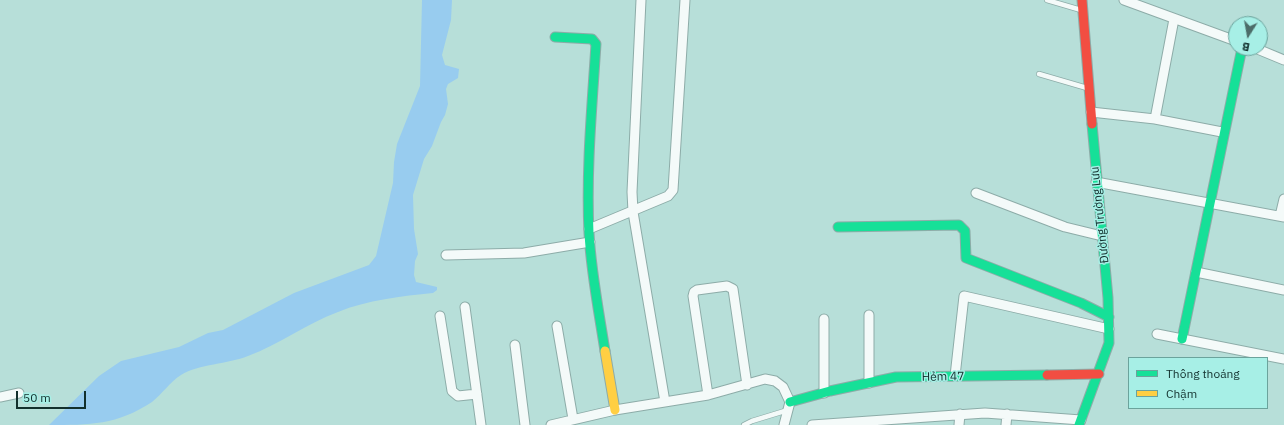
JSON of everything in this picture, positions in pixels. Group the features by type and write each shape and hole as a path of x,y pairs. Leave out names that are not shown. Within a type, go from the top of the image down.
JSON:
{"street":[{"path":"641,0 632,192 633,212 665,402"},
{"path":"589,229 633,212 668,196 673,190 685,0"},
{"name":"Đường Trường Lưu","path":"1080,423 1109,343 1109,317 1096,182 1082,0"},
{"path":"1124,0 1228,38"},
{"path":"1155,119 1174,19"},
{"path":"555,37 592,39 596,44 588,194 589,229 591,261 615,410"},
{"path":"1268,53 1284,60"},
{"path":"1182,339 1210,204 1222,132 1240,56"},
{"path":"1091,112 1155,119 1222,132"},
{"path":"1096,182 1282,216 1284,199"},
{"path":"976,193 1065,227 1102,236"},
{"path":"838,227 959,225 965,231 966,258 1081,304 1109,317"},
{"path":"446,255 524,253 590,244"},
{"path":"1196,272 1284,290"},
{"path":"708,394 693,296 694,292 697,290 727,286 732,286 734,289 747,385"},
{"path":"955,376 964,296 1109,329"},
{"path":"466,307 481,425"},
{"path":"869,315 869,383"},
{"path":"440,316 452,391 458,396 477,394"},
{"path":"824,319 824,392"},
{"path":"557,326 573,419"},
{"path":"1157,334 1284,359"},
{"path":"516,345 525,425"},
{"name":"Hẻm 47","path":"789,406 824,392 896,377 1099,374"},
{"path":"550,425 615,410 708,394 765,380 775,381 783,387 789,406 784,425"},
{"path":"0,397 19,393"},
{"path":"812,425 915,421 960,414 985,413 1007,414 1080,423"},
{"path":"959,425 960,414"},
{"path":"1006,425 1007,414"}],"lane":[{"path":"1047,0 1082,11"},
{"path":"1039,74 1089,88"},
{"path":"744,425 789,406"}],"water":[{"path":"422,0 452,0 451,20 442,55 445,65 459,69 458,78 448,84 446,89 448,104 445,115 432,146 424,159 413,195 414,229 418,254 415,261 414,275 416,282 437,287 437,290 433,293 385,299 361,304 326,317 271,346 248,356 188,371 177,378 152,402 127,415 90,424 49,425 99,376 121,361 179,347 208,333 223,330 294,293 369,265 376,256 393,183 397,144 420,86"}],"traffic: fast":[{"path":"555,37 592,39 596,44 590,138 588,209 592,262 605,351"},
{"path":"1182,339 1240,56"},
{"path":"1079,425 1109,343 1108,298 1092,124"},
{"path":"838,227 959,225 965,231 966,258 1081,303 1109,317"},
{"path":"790,402 830,391 896,377 1047,375"}],"traffic: slow":[{"path":"605,351 615,410"}],"traffic: jam":[{"path":"1082,0 1092,124"},
{"path":"1047,375 1099,374"}]}
